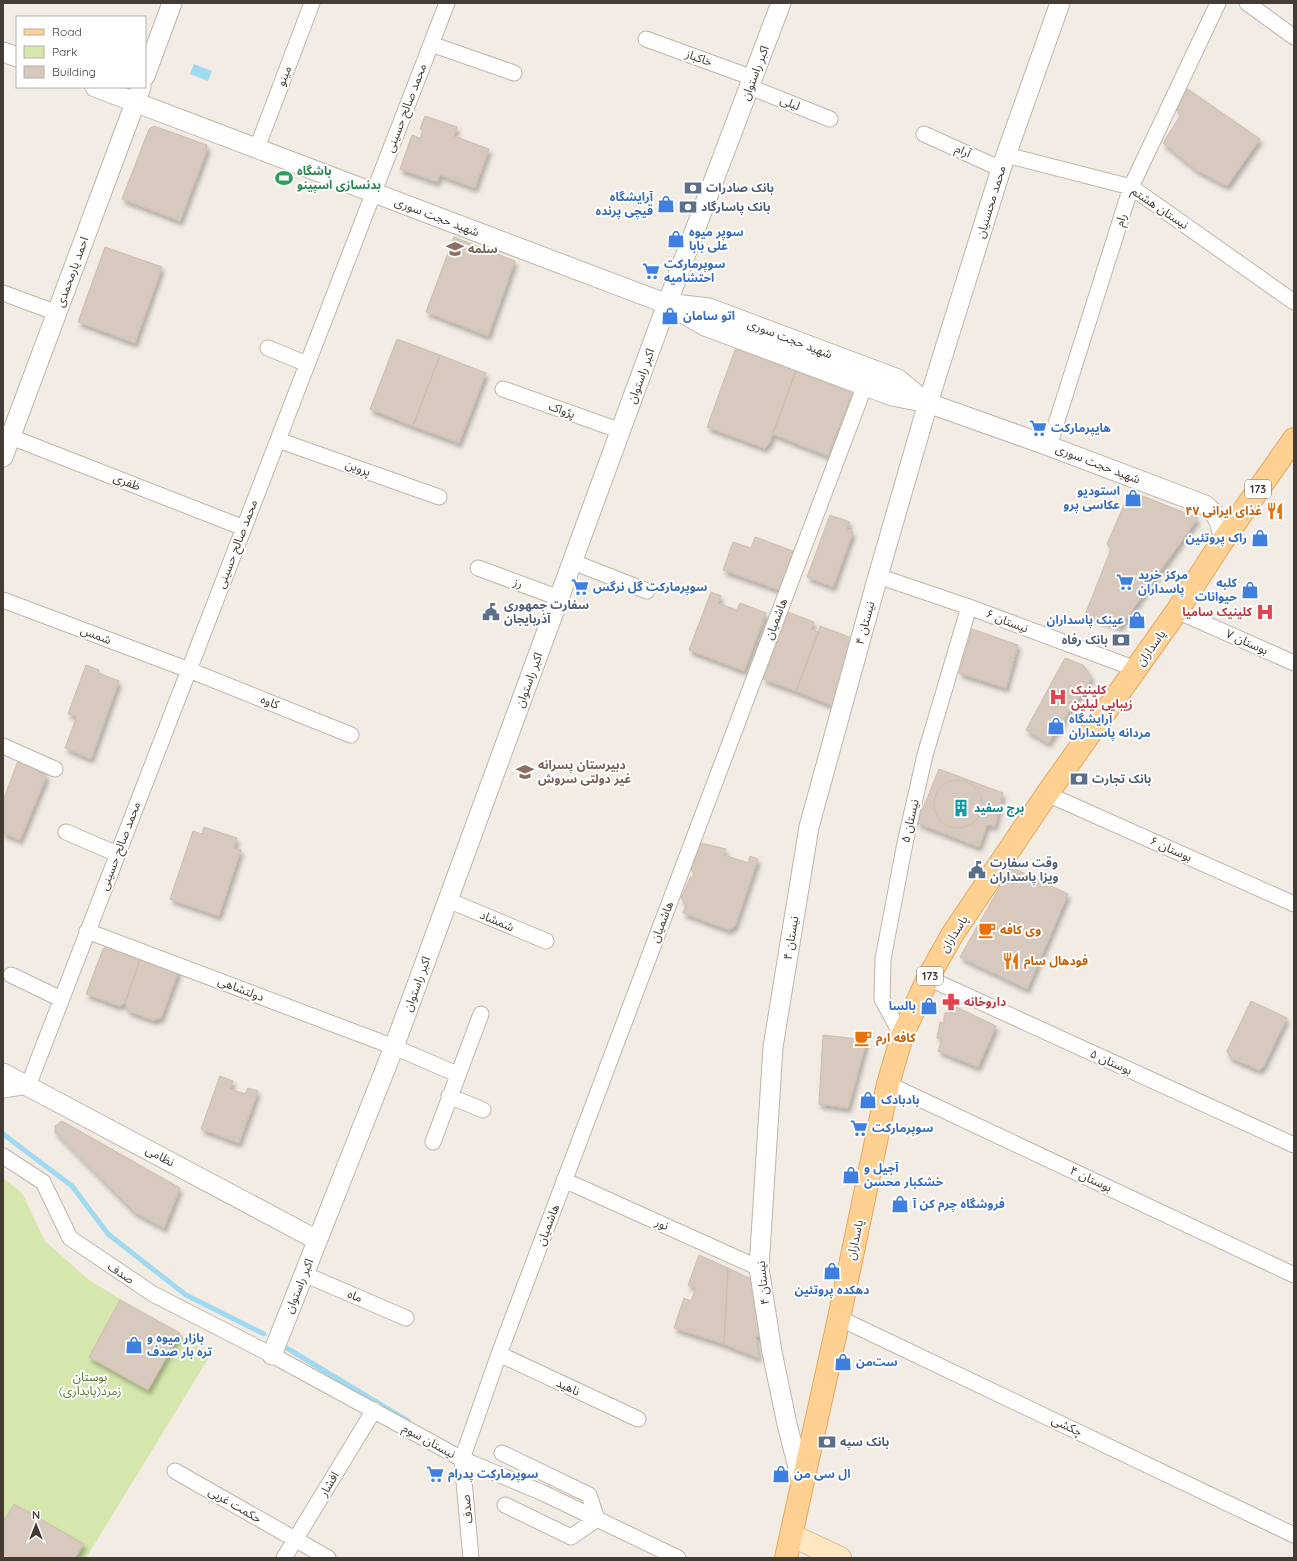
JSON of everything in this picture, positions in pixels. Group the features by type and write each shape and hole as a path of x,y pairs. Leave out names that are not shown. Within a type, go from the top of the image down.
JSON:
{"main road":[{"name":"پاسداران","path":"786,1558 839,1318 888,1084 902,1036 928,978 952,935 1047,794 1136,670 1177,611 1223,540 1294,439"},
{"path":"791,1535 840,1558"}],"street":[{"path":"146,73 172,3"},
{"name":"مینو","path":"257,148 312,3"},
{"name":"محمد صالح حسینی","path":"28,1086 447,3"},
{"name":"اکبر راستوان","path":"272,1355 394,1047 667,304 752,83 781,3"},
{"name":"محمد محسنیان","path":"928,403 1004,162 1060,3"},
{"name":"رام","path":"1049,446 1131,187 1218,3"},
{"path":"1247,3 1294,37"},
{"name":"خاکباز","path":"646,39 752,83"},
{"path":"431,44 514,73"},
{"path":"3,52 16,57"},
{"name":"لیلی","path":"752,83 830,119"},
{"name":"شهید حجت سوری","path":"100,88 138,95 257,148 667,304 705,326 892,396 928,403 1049,446 1205,505 1216,514 1222,527 1223,540"},
{"name":"احمد یارمحمدی","path":"3,457 138,95"},
{"name":"آرام","path":"924,134 1004,162"},
{"name":"نیستان هشتم","path":"1004,162 1131,187 1294,302"},
{"path":"3,293 57,313"},
{"name":"شهید حجت سوری","path":"667,304 709,308 898,379 928,403"},
{"path":"268,348 307,364"},
{"name":"هاشمیان","path":"462,1459 499,1354 564,1180 865,385"},
{"name":"پژواک","path":"503,389 621,431"},
{"name":"نیستان ۴","path":"802,1483 787,1424 775,1367 759,1268 773,1047 809,828 878,576 928,403"},
{"name":"ظفری","path":"11,437 244,528"},
{"name":"پروین","path":"278,440 438,497"},
{"path":"573,562 647,591"},
{"name":"رز","path":"478,568 559,598"},
{"name":"نیستان ۶","path":"878,576 970,607 1136,670"},
{"name":"شمس","path":"3,600 188,670"},
{"name":"نیستان ۵","path":"902,1036 882,999 884,959 905,843 925,755 970,607"},
{"name":"بوستان ۷","path":"1177,611 1294,663"},
{"name":"کاوه","path":"188,670 351,735"},
{"path":"3,746 55,769"},
{"name":"بوستان ۶","path":"1047,794 1294,904"},
{"path":"66,832 117,854"},
{"name":"شمشاد","path":"448,900 546,941"},
{"name":"دولتشاهی","path":"87,931 394,1047 457,1074"},
{"path":"11,975 61,999"},
{"name":"بوستان ۵","path":"928,978 1294,1145"},
{"path":"433,1142 457,1074 481,1014"},
{"name":"نظامی","path":"3,1073 317,1240"},
{"name":"بوستان ۴","path":"888,1084 1294,1275"},
{"path":"3,1090 28,1086"},
{"path":"449,1096 484,1110"},
{"name":"صدف","path":"3,1156 43,1182 70,1238 153,1294 272,1355"},
{"name":"نور","path":"564,1180 759,1268"},
{"name":"ماه","path":"304,1274 406,1318"},
{"name":"چکشی","path":"839,1318 1294,1535"},
{"name":"ناهید","path":"499,1354 638,1419"},
{"name":"نیستان سوم","path":"272,1355 462,1459 543,1493 678,1558"},
{"name":"افشار","path":"284,1558 374,1410"},
{"path":"502,1453 589,1495 597,1519 571,1537 505,1505"},
{"name":"صدف","path":"462,1459 471,1558"},
{"name":"حکمت غربی","path":"175,1471 328,1558"}],"green space":[{"name":"بوستان زمرد(پایداری)","path":"3,1178 22,1193 45,1241 89,1280 211,1354 86,1558 3,1558"}],"water":[{"path":"194,64 212,71 208,81 190,74"}],"building":[{"path":"1186,88 1260,139 1227,186 1196,170 1163,143 1180,116 1177,111"},
{"path":"425,116 457,127 454,136 489,149 475,188 440,175 437,182 400,169 412,135 420,138 423,130 420,129"},
{"path":"154,126 207,145 207,150 180,221 122,199 149,129"},
{"path":"454,237 515,261 488,336 426,312"},
{"path":"105,247 162,267 135,343 78,322"},
{"path":"397,339 440,355 413,426 370,409"},
{"path":"739,339 799,362 769,444 764,448 707,427"},
{"path":"440,355 486,373 459,443 413,426"},
{"path":"796,371 852,393 828,456 773,434"},
{"name":"مرکز خرید پاسداران","path":"1130,491 1198,518 1120,627 1085,615 1111,549 1107,544"},
{"path":"830,515 850,522 847,529 853,532 833,587 807,577"},
{"path":"755,537 793,551 779,590 723,570 733,542 751,548"},
{"path":"711,592 721,596 718,603 737,610 740,603 766,613 744,671 689,650"},
{"path":"788,612 814,622 811,629 819,632 796,691 763,679"},
{"path":"820,626 852,638 833,706 796,691"},
{"path":"972,629 1018,645 1006,688 959,673"},
{"path":"1065,658 1083,665 1092,678 1048,743 1026,730"},
{"path":"86,665 99,670 98,673 119,681 91,759 65,748 77,716 68,714"},
{"path":"18,761 47,775 20,840 3,833 3,801"},
{"name":"برج سفید","path":"939,769 1003,793 995,826 987,825 979,847 917,823"},
{"path":"958,780 967,782 975,787 980,795 982,804 980,813 975,821 967,826 958,828 949,826 941,821 936,813 934,804 936,795 941,787 949,782"},
{"path":"204,827 237,838 234,848 241,850 219,916 170,899 193,831 202,834"},
{"path":"701,843 726,849 724,855 748,863 750,856 758,859 735,926 729,930 683,913 686,905 681,898 690,878 695,874 691,870"},
{"path":"1011,867 1068,894 1027,989 960,957"},
{"path":"108,946 141,957 125,1003 119,1006 86,994 103,949"},
{"path":"141,957 179,970 161,1018 153,1020 128,1011 125,1003"},
{"path":"1251,1001 1287,1018 1263,1067 1259,1070 1231,1058 1227,1051"},
{"path":"950,1004 996,1026 978,1067 938,1051 942,1039 937,1038 940,1022 944,1023 944,1016"},
{"path":"823,1035 867,1040 848,1108 819,1104"},
{"path":"220,1076 233,1081 230,1089 245,1094 248,1088 258,1091 239,1143 201,1129"},
{"path":"62,1121 180,1188 164,1228 134,1212 55,1132 55,1126"},
{"path":"699,1255 728,1268 724,1344 674,1328 684,1298 691,1301 696,1288 688,1285"},
{"path":"728,1268 755,1281 762,1336 756,1336 759,1358 724,1344"},
{"name":"بازار میوه و تره بار صدف","path":"120,1300 180,1333 148,1390 89,1357"},
{"path":"14,1504 84,1544 75,1558 3,1558 3,1522"}],"waterway":[{"path":"3,1134 72,1186 108,1234 186,1295 264,1334"},
{"path":"285,1347 408,1421"}],"place":[{"name":"باشگاه بدنسازی اسپینو","path":"284,178"},
{"name":"بانک صادرات","path":"693,188"},
{"name":"آرایشگاه قیچی پرنده","path":"666,204"},
{"name":"بانک پاسارگاد","path":"688,207"},
{"name":"سوپر میوه علی بابا","path":"676,239"},
{"name":"سلمه","path":"455,249"},
{"name":"سوپرمارکت احتشامیه","path":"651,271"},
{"name":"اتو سامان","path":"670,316"},
{"name":"هایپرمارکت","path":"1038,428"},
{"name":"استودیو عکاسی پرو","path":"1133,498"},
{"name":"غذای ایرانی ۴٧","path":"1275,511"},
{"name":"راک پروتئین","path":"1260,538"},
{"name":"مرکز خرید پاسداران","path":"1125,582"},
{"name":"سوپرمارکت گل نرگس","path":"580,587"},
{"name":"کلبه حیوانات","path":"1250,590"},
{"name":"سفارت جمهوری آذربایجان","path":"491,612"},
{"name":"کلینیک سامیا","path":"1265,612"},
{"name":"عینک پاسداران","path":"1137,620"},
{"name":"بانک رفاه","path":"1121,640"},
{"name":"کلینیک زیبایی لیلین","path":"1058,697"},
{"name":"آرایشگاه مردانه پاسداران","path":"1056,726"},
{"name":"دبیرستان پسرانه غیر دولتی سروش","path":"525,772"},
{"name":"بانک تجارت","path":"1079,779"},
{"name":"برج سفید","path":"961,808"},
{"name":"وقت سفارت ویزا پاسداران","path":"977,870"},
{"name":"وی کافه","path":"987,930"},
{"name":"فودهال سام","path":"1011,961"},
{"name":"داروخانه","path":"951,1002"},
{"name":"بالسا","path":"929,1006"},
{"name":"کافه ارم","path":"863,1038"},
{"name":"بادبادک","path":"868,1100"},
{"name":"سوپرمارکت","path":"859,1128"},
{"name":"آجیل و خشکبار محسن","path":"851,1175"},
{"name":"فروشگاه چرم کن آ","path":"900,1204"},
{"name":"دهکده پروتئین","path":"832,1271"},
{"name":"بازار میوه و تره بار صدف","path":"134,1345"},
{"name":"ست‌من","path":"843,1362"},
{"name":"بانک سپه","path":"827,1442"},
{"name":"سوپرمارکت پدرام","path":"435,1474"},
{"name":"ال سی من","path":"781,1474"}]}
